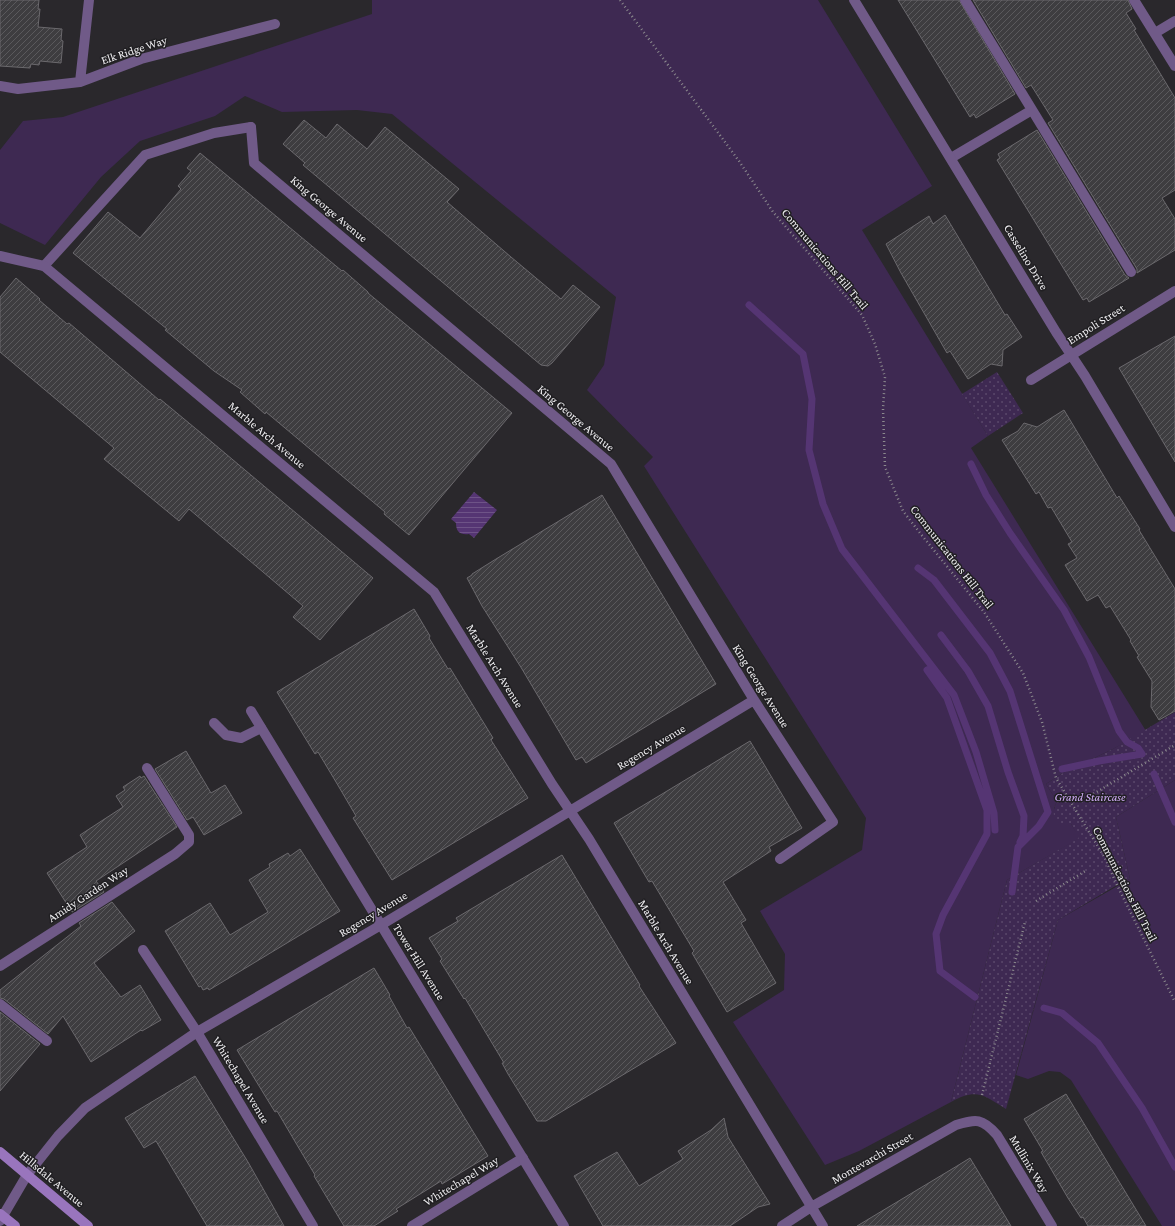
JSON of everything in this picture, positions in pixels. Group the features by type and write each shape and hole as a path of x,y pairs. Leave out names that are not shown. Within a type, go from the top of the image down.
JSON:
{"main road":[{"name":"Hillsdale Avenue","path":"0,1152 88,1226"},
{"path":"1,1217 15,1226"}],"street":[{"path":"80,82 89,0"},
{"name":"Casselino Drive","path":"854,0 1175,527"},
{"path":"965,0 1131,272"},
{"path":"1134,0 1175,66"},
{"path":"1155,33 1175,21"},
{"name":"Elk Ridge Way","path":"0,86 18,89 80,82 141,59 275,24"},
{"path":"950,158 1032,110"},
{"name":"King George Avenue","path":"44,266 145,155 214,133 251,127 254,163 611,464 754,700 833,822 780,859"},
{"name":"Marble Arch Avenue","path":"0,256 44,266 434,592 570,811 589,839 823,1226"},
{"name":"Empoli Street","path":"1031,380 1175,291"},
{"name":"Regency Avenue","path":"1,1217 27,1175 58,1136 84,1108 197,1032 381,925 754,700"},
{"name":"Tower Hill Avenue","path":"251,711 564,1226"},
{"path":"214,723 226,735 241,738 261,728"},
{"name":"Amidy Garden Way","path":"0,966 175,854 189,842 189,835 147,768"},
{"name":"Whitechapel Avenue","path":"143,950 197,1032 313,1226"},
{"path":"0,1004 48,1041"},
{"name":"Montevarchi Street","path":"782,1226 811,1207 956,1125 970,1121 979,1121"},
{"name":"Mullinix Way","path":"979,1121 988,1125 997,1135 1052,1226"},
{"name":"Whitechapel Way","path":"412,1226 523,1158"}],"path":[{"name":"Communications Hill Trail","path":"620,0 734,155 773,212 862,315 875,344 885,377 883,409 885,467 903,511 984,612 1023,673 1042,722 1056,778 1105,858 1175,1002"},
{"path":"1090,796 1175,745"},
{"path":"1036,901 1087,870"},
{"path":"982,1095 1025,922"}],"green space":[{"path":"372,0 818,0 932,186 862,230 988,436 971,448 1146,731 1063,773 1046,784 1057,801 1054,808 1054,815 1071,824 1080,838 1007,880 951,1102 859,1151 825,1165 733,1022 784,990 785,954 760,911 862,850 866,818 644,466 653,457 587,390 604,365 616,297 392,114 357,110 282,112 245,96 215,116 140,141 101,177 45,245 0,223 0,150 23,121 63,117 372,14"},
{"path":"997,372 1023,413 988,436 962,394"},
{"name":"Grand Staircase","path":"1175,712 1175,780 1116,817 1130,879 1117,885 1058,920 1006,1109 985,1097 974,1094 967,1095 951,1102 1007,880 1079,838 1071,824 1061,824 1055,819 1054,811 1057,801 1046,784 1063,773 1113,749"},
{"path":"1175,780 1175,1226 1162,1226 1071,1080 1060,1072 1049,1071 1028,1079 1016,1075 1058,920 1130,879 1116,817"}],"shaded area":[{"path":"474,492 497,510 474,538 469,534 459,532 456,523 451,519"}],"building":[{"path":"0,0 39,0 38,9 40,9 38,27 62,29 61,40 63,41 61,63 40,61 39,65 31,64 30,68 0,66"},
{"path":"898,0 959,0 1015,94 976,118 974,114 970,117"},
{"path":"973,0 1128,0 1132,9 1126,13 1136,29 1134,30 1175,98 1175,190 1162,198 1175,219 1175,250 1137,273 1137,269 1048,123 1053,120 1031,85 1026,88"},
{"path":"304,120 326,138 337,124 367,149 385,127 459,189 447,202 561,299 573,285 600,307 552,363 548,366 541,365 303,165 305,163 283,144"},
{"path":"1037,130 1125,275 1129,278 1089,302 1087,298 1083,300 997,160 1000,158 998,154"},
{"path":"200,153 342,271 343,270 368,293 512,413 409,535 384,514 385,512 266,412 265,414 240,392 242,390 214,371 165,330 167,329 73,253 108,212 140,238 181,189 178,186 191,171 187,168"},
{"path":"945,215 1005,315 1007,314 1022,337 1003,350 1002,366 991,364 968,379 950,351 947,353 886,244 929,216 933,224"},
{"path":"16,278 67,324 69,323 373,578 320,640 293,617 303,606 189,509 179,521 104,459 114,448 0,352 0,297"},
{"path":"1175,336 1175,462 1119,368"},
{"path":"1064,410 1117,498 1119,496 1140,529 1139,530 1175,589 1175,711 1159,720 1151,707 1152,681 1137,657 1139,656 1130,641 1131,640 1110,606 1106,608 1098,595 1087,601 1065,565 1077,558 1068,544 1072,542 1051,507 1048,508 1039,492 1036,494 1002,440 1018,431 1024,423 1037,427"},
{"path":"602,495 716,684 586,763 582,757 576,760 522,669 482,606 467,578"},
{"path":"414,609 430,636 429,638 448,669 450,668 493,738 491,740 528,798 392,880 353,818 356,816 318,752 315,754 277,692"},
{"path":"750,741 802,828 769,847 771,851 723,882 746,920 741,923 776,983 727,1012 692,953 694,951 652,881 649,882 614,823"},
{"path":"186,751 211,793 225,785 242,813 204,835 193,817 187,820 155,769"},
{"path":"140,776 141,778 144,776 177,827 96,881 104,892 72,912 47,873 87,847 80,835 123,807 116,796 125,790 123,787"},
{"path":"300,849 340,911 209,990 208,988 203,990 201,986 199,987 165,931 210,903 230,935 268,912 249,880 270,867 269,864 288,853 290,856"},
{"path":"562,855 640,985 639,986 676,1043 546,1121 537,1121 508,1074 502,1063 504,1063 465,998 464,999 440,961 442,959 429,938 458,921 456,918"},
{"path":"112,902 135,931 94,963 121,997 140,985 161,1020 142,1031 141,1030 91,1062 63,1016 48,1034 4,999 0,998 0,990 81,926 79,923"},
{"path":"374,968 407,1028 409,1027 488,1156 442,1184 441,1181 396,1209 398,1211 374,1226 344,1226 277,1111 275,1112 237,1050"},
{"path":"0,1012 40,1044 0,1091"},
{"path":"195,1076 248,1162 284,1226 207,1226 156,1141 144,1148 125,1118"},
{"path":"1066,1094 1146,1226 1088,1226 1068,1198 1041,1152 1043,1151 1024,1119"},
{"path":"724,1118 728,1137 770,1204 758,1207 730,1226 603,1226 574,1176 617,1152 639,1186 683,1159 678,1151 711,1130"},
{"path":"970,1158 1011,1226 857,1226 957,1166"}],"waterway":[{"path":"749,305 803,354 812,399 809,450 823,504 842,549 954,695 976,752 994,813 995,830"},
{"path":"971,464 986,495 1010,533 1064,610 1089,657 1119,731 1127,742 1138,748 1142,754 1062,769"},
{"path":"918,568 934,580 990,653 1010,691 1048,812 1039,826 1018,847 1012,892"},
{"path":"941,635 968,671 988,706 1008,772 1024,816 1023,836 1020,842"},
{"path":"927,670 947,698 987,810 987,834 943,915 936,934 940,971 975,997"},
{"path":"1154,774 1175,822"},
{"path":"1044,1008 1062,1013 1098,1043 1142,1108 1175,1167"}]}
